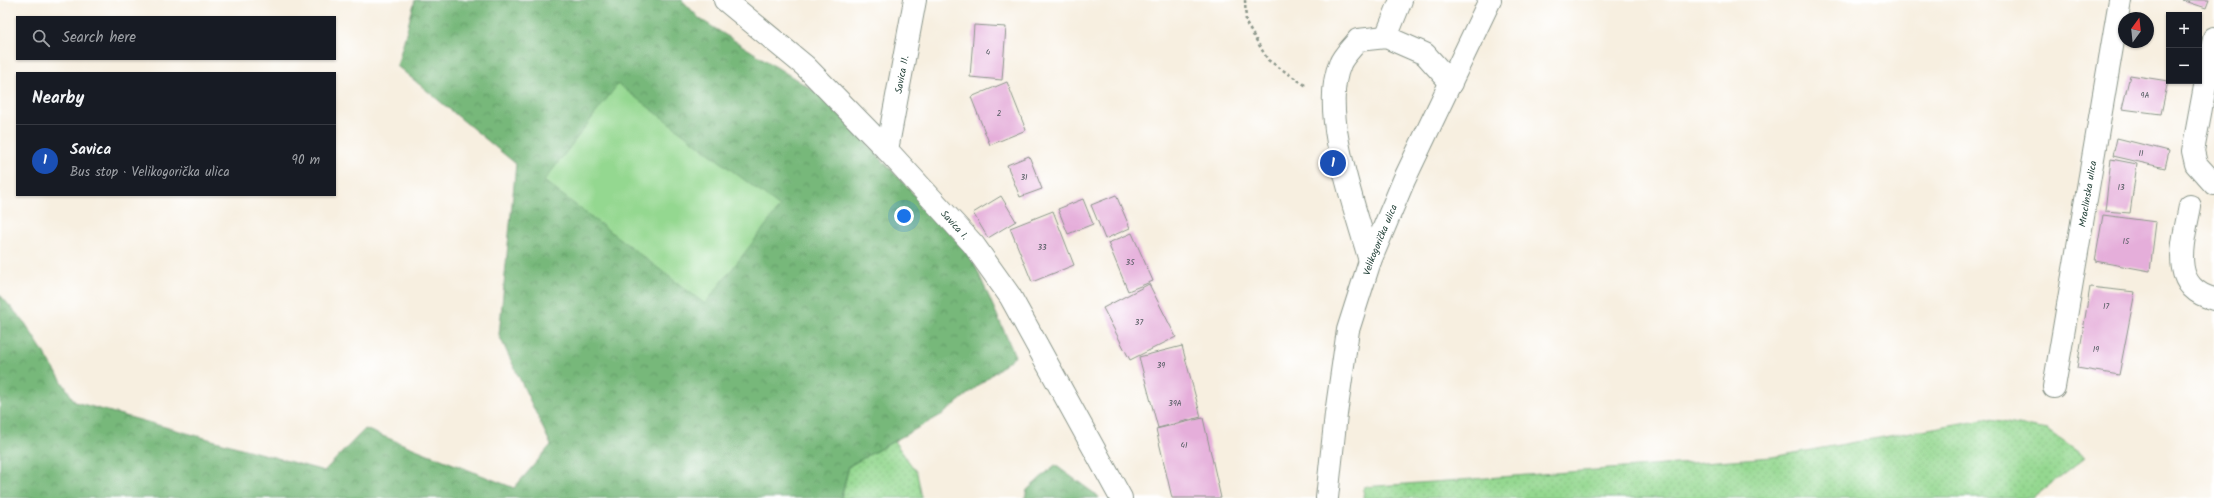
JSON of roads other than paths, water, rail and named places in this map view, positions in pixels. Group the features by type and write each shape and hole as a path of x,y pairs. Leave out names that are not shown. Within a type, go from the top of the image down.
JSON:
{"street":[{"name":"Savica I.","path":"725,0 804,66 887,150 973,244 1010,296 1121,498"},
{"name":"Savica II.","path":"887,150 915,0"},
{"path":"1386,37 1401,0"},
{"name":"Velikogorička ulica","path":"1327,498 1336,414 1348,330 1370,261 1404,180 1490,0"},
{"name":"Mraclinska ulica","path":"2054,387 2120,0"},
{"path":"1370,261 1333,120 1333,86 1340,63 1358,40 1386,37 1425,54 1451,83"},
{"path":"2214,38 2193,152 2196,164 2214,184"},
{"path":"2190,206 2181,262 2185,277 2194,290 2205,297 2214,299"}],"place":[{"name":"Savica","path":"1333,163"}]}
